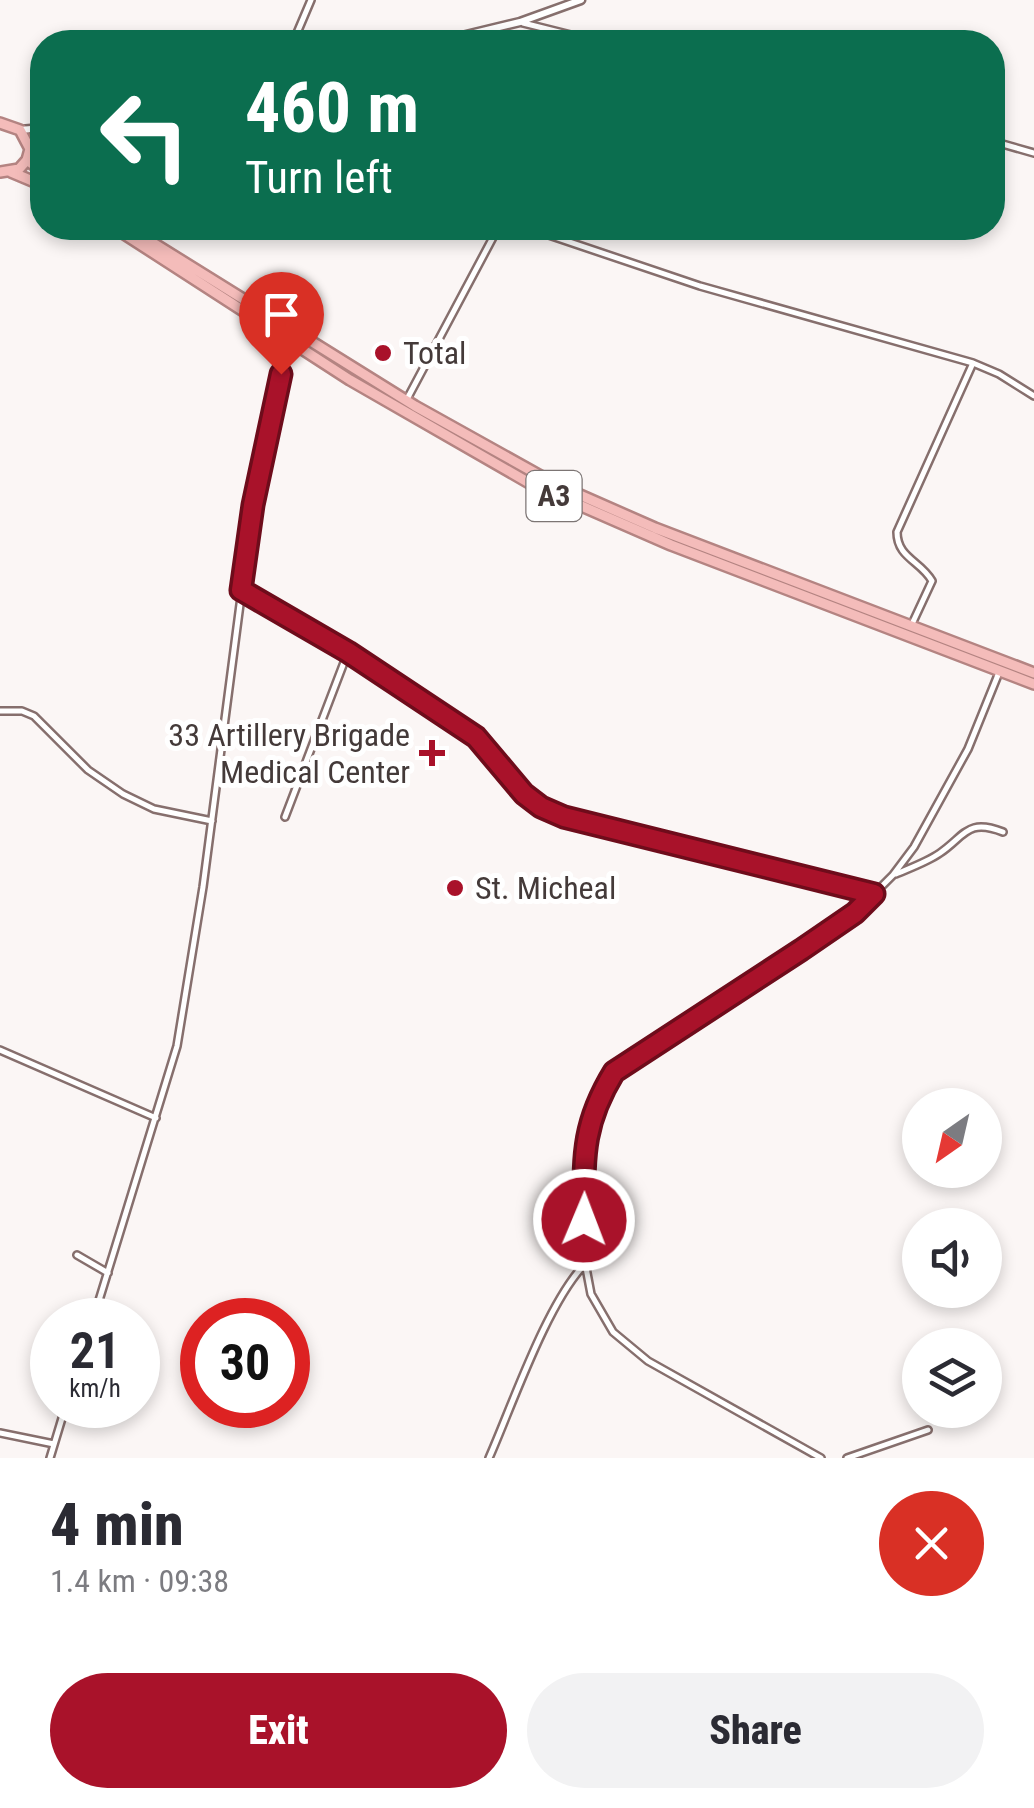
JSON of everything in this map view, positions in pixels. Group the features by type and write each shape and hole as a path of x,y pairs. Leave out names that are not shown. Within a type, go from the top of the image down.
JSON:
{"highway":[{"path":"0,123 20,130 28,138 28,154 20,169 5,172"},
{"path":"5,172 30,181"},
{"name":"A3","path":"133,240 288,342 554,484 654,532 866,613 1034,684"},
{"name":"A3","path":"149,240 403,405"},
{"name":"A3","path":"866,613 911,625 1034,673"}],"street":[{"path":"298,30 311,0"},
{"path":"487,30 581,0"},
{"path":"520,22 552,30"},
{"path":"20,130 30,131"},
{"path":"1005,145 1034,153"},
{"path":"403,405 492,240"},
{"path":"564,240 715,291 973,363 1034,396"},
{"path":"100,1298 180,1029 253,505 288,342"},
{"path":"911,625 932,581 902,552 897,532 973,363"},
{"path":"241,590 348,652 476,737 524,794 541,807 564,817 874,894"},
{"path":"284,817 348,652"},
{"path":"821,1458 648,1360 613,1332 591,1294 585,1264 584,1155 588,1126 595,1102 614,1072 855,913 893,875 914,847 968,748 1005,661"},
{"path":"0,711 22,711 34,716 88,770 123,794 154,809 212,821"},
{"path":"893,875 938,855 966,830 990,827 1003,832"},
{"path":"0,1050 156,1118"},
{"path":"77,1255 108,1272"},
{"path":"489,1458 550,1322 572,1278 585,1264"},
{"path":"50,1458 59,1428"},
{"path":"847,1458 928,1430"},
{"path":"0,1432 54,1444"}],"place":[{"name":"Total","path":"383,353"},
{"name":"33 Artillery Brigade Medical Center","path":"432,753"},
{"name":"St. Micheal","path":"455,888"}],"route":[{"path":"281,374 253,505 241,590 348,652 476,737 510,780 541,807 564,817 874,894 855,913 801,950 648,1046 614,1072 595,1102 588,1126 584,1220"}]}
